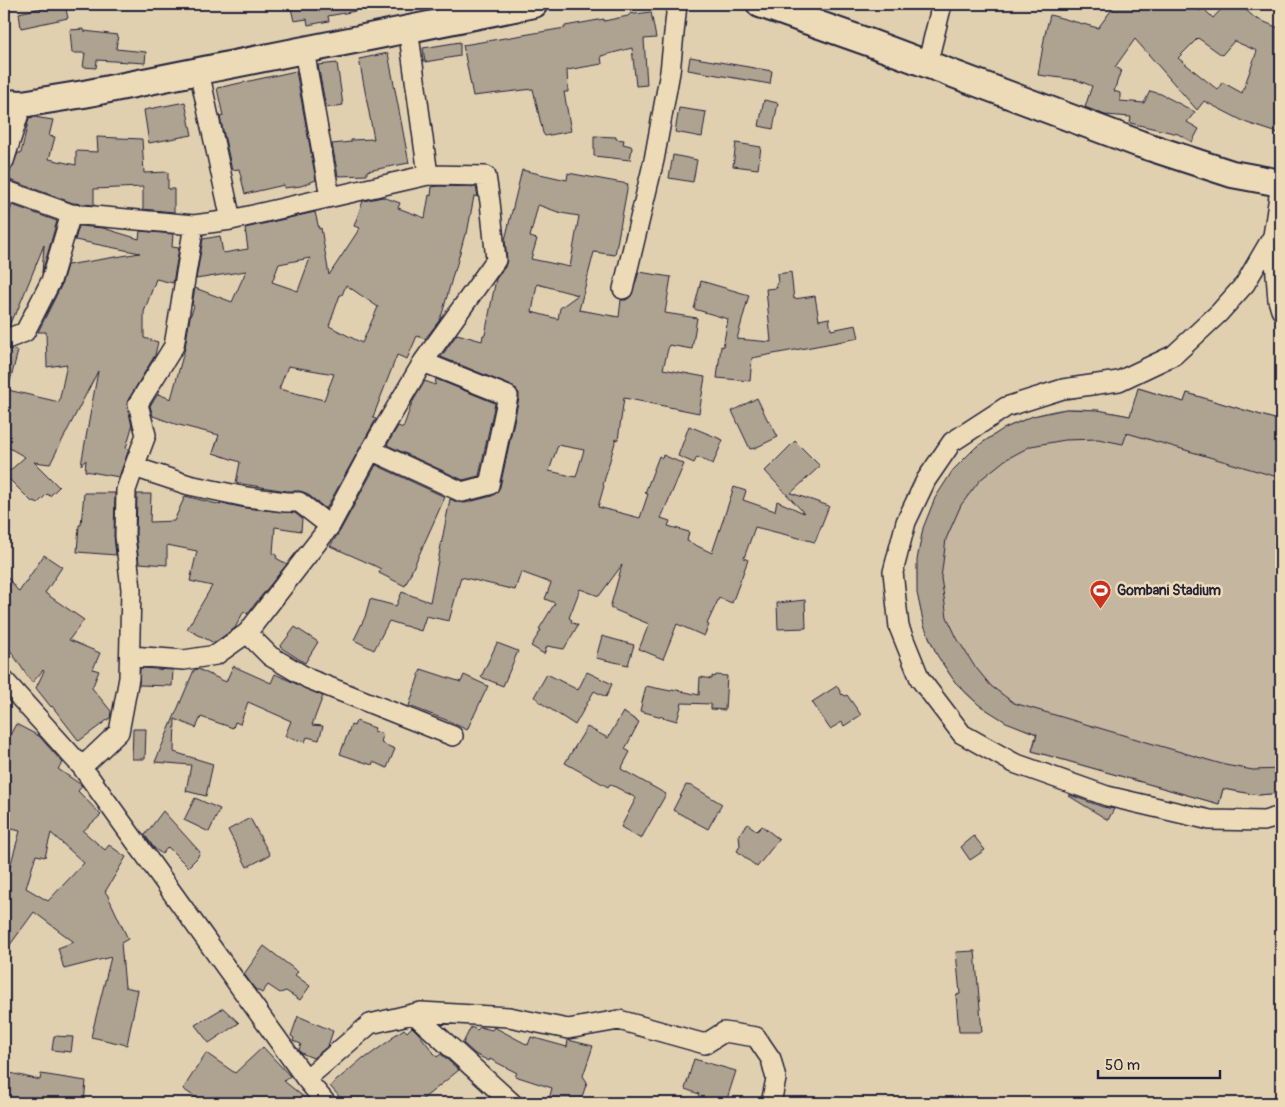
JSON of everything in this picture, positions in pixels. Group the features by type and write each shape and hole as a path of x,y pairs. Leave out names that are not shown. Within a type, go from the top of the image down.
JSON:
{"main road":[{"path":"13,104 84,94 534,4"},
{"path":"760,4 1140,144 1232,174 1281,183"}],"street":[{"path":"623,289 654,160 670,72 678,4"},
{"path":"927,64 942,4"},
{"path":"408,28 428,175"},
{"path":"304,50 330,197"},
{"path":"199,71 231,220"},
{"path":"4,161 13,104"},
{"path":"4,190 71,214 194,225 231,220 428,175 486,176 496,260 423,362 371,450 330,526 247,633 216,655 184,660 131,656"},
{"path":"1281,183 1273,236 1278,300 1281,310"},
{"path":"4,340 25,332 51,281 71,214"},
{"path":"82,766 119,732 131,656 129,623 131,589 126,536 126,490 146,435 138,404 174,346 194,225"},
{"path":"1273,236 1245,284 1219,313 1174,355 1120,381 1063,389 1006,407 952,442 926,480 906,522 893,572 899,627 920,679 962,734 1014,763 1107,796 1210,820 1264,821 1281,816"},
{"path":"371,450 462,492 489,485 508,396 423,362"},
{"path":"134,467 198,487 246,497 298,502 330,526"},
{"path":"247,633 270,656 309,678 453,736"},
{"path":"4,680 82,766 306,1080 326,1103"},
{"path":"306,1080 370,1024 421,1012 509,1017 568,1028 619,1020 705,1044 724,1032 756,1036 771,1058 776,1079 772,1103"},
{"path":"414,1014 512,1102"}],"shaded area":[{"name":"Gombani Stadium","path":"1139,388 1184,402 1187,393 1281,421 1278,429 1281,430 1281,793 1259,795 1223,789 1219,804 1032,751 1036,734 992,713 963,691 935,651 923,618 917,584 919,550 928,517 943,487 964,459 1000,431 1028,418 1047,413 1066,409 1082,409 1130,416"}],"building":[{"path":"290,4 356,4 356,11 328,16 329,21 308,25 307,19 294,21"},
{"path":"1116,4 1193,4 1200,11 1203,8 1213,18 1226,4 1239,4 1255,18 1281,29 1281,134 1247,123 1204,101 1197,110 1135,39 1115,67 1121,70 1114,91 1120,93 1120,101 1144,103 1150,91 1161,94 1195,112 1187,122 1199,129 1192,142 1178,134 1130,123 1131,117 1105,115 1085,107 1092,86 1077,80 1038,75 1050,15 1098,28","holes":["1198,38 1222,55 1234,41 1257,51 1242,93 1222,82 1218,90 1178,58"]},
{"path":"65,5 68,18 21,28 19,13 49,6 49,9"},
{"path":"651,12 656,38 644,39 647,85 636,86 632,48 601,56 602,64 567,70 568,92 564,92 571,131 545,136 533,89 473,96 463,45 565,28 565,26 604,19 604,21 628,16 631,13"},
{"path":"84,29 84,31 118,35 116,49 146,52 145,63 97,60 96,68 83,67 85,53 72,53 70,30"},
{"path":"460,42 460,56 425,62 423,48"},
{"path":"388,53 409,163 367,171 367,175 338,176 332,144 351,142 351,140 374,139 359,59"},
{"path":"690,57 772,71 770,84 688,70"},
{"path":"337,63 343,105 326,108 318,65"},
{"path":"296,71 316,180 301,186 284,188 284,185 245,194 239,169 232,170 220,117 223,116 217,88"},
{"path":"764,100 778,103 773,129 759,126"},
{"path":"185,102 192,135 149,143 144,110"},
{"path":"679,108 706,112 702,137 675,132"},
{"path":"29,118 53,120 49,136 55,137 49,159 76,165 76,151 98,152 97,137 142,139 144,173 168,172 168,189 174,189 174,212 143,209 143,187 94,189 94,205 73,203 7,179 18,153 21,153"},
{"path":"594,136 616,137 616,139 624,140 623,144 632,148 630,160 594,156"},
{"path":"736,143 761,147 758,169 733,166"},
{"path":"673,155 697,160 693,182 669,178"},
{"path":"522,170 567,180 568,173 628,184 615,255 594,252 579,310 619,317 621,300 626,300 631,296 639,272 671,277 665,313 697,318 692,349 669,345 663,369 705,377 699,413 624,398 618,440 616,439 598,507 640,518 648,494 645,493 659,456 662,458 663,455 684,464 661,518 670,521 668,526 689,532 687,541 712,553 734,487 746,491 743,500 775,511 777,501 804,513 765,471 795,441 820,466 791,493 829,506 815,542 755,527 744,558 748,560 732,603 719,598 707,624 709,625 704,636 677,624 663,659 639,649 649,624 610,608 622,565 599,596 580,589 569,618 572,620 571,622 578,625 564,649 547,646 544,654 531,646 555,603 545,599 551,583 521,572 515,590 461,577 449,621 426,616 421,631 389,621 374,650 354,640 365,617 370,599 396,606 402,592 430,602 450,499 465,503 492,496 500,487 519,393 512,386 441,357 457,334 482,341 483,335 485,335 496,279 505,267 507,260 505,240","holes":["538,205 561,213 579,216 570,267 531,259 537,239 530,237","537,284 578,295 560,308 558,319 532,312","558,445 584,450 576,477 549,471"]},
{"path":"432,187 476,187 478,197 474,196 467,234 465,234 443,311 439,321 425,339 417,336 407,359 397,355 373,417 376,419 326,509 306,493 300,491 287,491 236,483 240,462 213,453 219,435 175,424 153,416 150,406 158,394 171,399 185,348 190,317 194,306 192,305 195,288 232,302 246,271 196,279 203,239 220,236 223,253 248,249 245,228 315,212 319,229 321,228 329,275 360,228 354,226 363,201 383,197 400,203 398,208 425,218","holes":["310,258 298,291 272,282 279,264","346,285 378,307 362,343 329,326 340,295 342,295","288,366 334,374 324,400 279,389"]},
{"path":"12,205 57,221 42,273 44,245 16,314 14,314 9,326 4,328 4,207 10,211"},
{"path":"79,226 103,228 139,239 140,231 173,234 172,247 179,248 173,283 156,279 144,312 144,338 158,342 155,355 127,402 132,427 126,448 129,449 119,477 85,471 86,460 81,465 98,371 50,464 34,462 59,487 50,496 47,494 38,503 32,502 5,475 25,457 4,445 4,389 59,402 67,364 47,367 46,332 38,332 61,286 67,265 140,253 75,240"},
{"path":"791,272 794,299 815,296 819,320 829,318 831,330 856,325 859,338 752,358 750,381 717,378 721,346 723,347 728,319 694,309 701,281 749,295 737,339 771,342 766,289 777,288 777,274"},
{"path":"11,349 18,351 8,389 4,388 4,351"},
{"path":"436,379 495,403 479,476 463,480 387,445 398,426 403,428 412,403 425,381 435,385"},
{"path":"1138,388 1184,402 1187,393 1281,421 1281,478 1127,433 1123,444 1098,439 1065,440 1031,446 1005,460 980,480 961,505 946,539 941,578 947,617 973,664 991,686 1014,703 1225,765 1253,770 1281,769 1281,793 1259,795 1223,789 1219,804 1032,751 1037,734 1006,722 979,705 955,682 937,655 924,625 917,593 917,560 923,528 935,498 953,470 976,447 1003,429 1033,416 1066,409 1098,410 1130,416"},
{"path":"757,398 778,437 750,449 732,411"},
{"path":"689,426 723,440 713,464 697,457 694,463 678,456"},
{"path":"376,465 445,497 405,586 379,573 381,569 330,546"},
{"path":"84,493 115,493 114,536 116,555 77,552"},
{"path":"137,494 151,494 150,522 174,521 185,496 221,505 221,503 245,508 295,513 302,519 301,531 275,527 273,553 277,556 276,558 287,564 247,614 244,611 235,628 214,643 187,629 212,586 190,581 197,551 167,545 167,565 139,563 136,535"},
{"path":"44,555 62,567 45,593 84,620 69,640 100,653 93,669 99,671 92,688 111,711 110,718 79,741 36,688 44,671 32,683 10,650 4,655 4,573 19,592"},
{"path":"805,600 806,628 778,629 777,603"},
{"path":"295,627 318,642 305,663 280,647"},
{"path":"602,636 634,645 628,665 596,658"},
{"path":"497,643 518,651 503,686 481,677"},
{"path":"233,666 271,683 275,674 323,696 312,725 323,726 319,740 307,737 305,742 285,736 291,721 248,702 240,724 235,722 233,728 201,717 196,728 175,719 174,752 213,764 206,796 186,791 191,765 155,762 194,670 198,669 226,682"},
{"path":"140,668 173,670 172,686 139,685"},
{"path":"421,669 461,682 464,675 488,686 467,730 409,706"},
{"path":"587,672 612,684 606,697 594,691 575,725 534,697 547,674 578,690"},
{"path":"716,675 727,676 725,710 711,709 711,704 682,703 677,721 640,711 646,686 699,695 700,677 712,679 712,676 715,677"},
{"path":"837,686 842,695 847,695 861,715 844,726 842,722 830,729 812,702"},
{"path":"623,712 639,722 625,749 630,752 621,769 666,794 641,839 621,827 636,798 610,784 608,787 565,763 587,727 608,738"},
{"path":"356,721 375,728 374,731 383,734 381,743 395,749 387,768 373,762 372,765 340,754 351,725 354,726"},
{"path":"16,724 39,736 63,763 58,769 82,786 78,791 101,815 83,831 105,850 109,845 126,857 105,892 128,939 121,943 125,987 138,990 127,1045 91,1037 111,957 64,969 58,948 74,942 34,912 4,953 4,888 20,831 4,827 4,746","holes":["51,833 84,863 48,901 26,888 36,855 45,857"]},
{"path":"133,729 146,729 145,759 132,759"},
{"path":"686,785 692,786 722,804 708,829 673,810"},
{"path":"1070,795 1103,807 1114,809 1108,820"},
{"path":"195,798 220,809 209,832 184,820"},
{"path":"163,811 200,852 188,867 168,847 162,854 154,848 145,835"},
{"path":"250,818 270,855 247,867 228,830"},
{"path":"748,824 757,831 762,826 779,839 757,867 737,851 740,846 739,834"},
{"path":"974,836 985,850 970,860 961,847"},
{"path":"264,946 298,972 295,975 310,986 300,1000 286,991 280,993 268,985 262,993 255,989 244,974"},
{"path":"975,951 982,1032 959,1032 956,995 960,994 956,952"},
{"path":"223,1008 239,1023 209,1043 195,1025"},
{"path":"298,1016 333,1031 328,1046 313,1058 301,1053 299,1050 301,1044 293,1041 294,1038 291,1036"},
{"path":"412,1027 437,1057 441,1054 459,1070 418,1103 345,1103 330,1086 363,1058 392,1037 404,1029 407,1032"},
{"path":"471,1027 477,1030 480,1027 492,1030 494,1027 528,1045 531,1037 567,1047 568,1040 593,1046 583,1076 587,1082 580,1103 548,1103 552,1088 515,1076 517,1073 490,1059 489,1061 475,1054 463,1043"},
{"path":"54,1036 73,1037 71,1052 52,1050"},
{"path":"263,1047 290,1076 284,1081 311,1103 196,1103 198,1099 183,1089 206,1053 235,1073"},
{"path":"694,1059 736,1071 726,1102 715,1099 713,1103 697,1103 699,1094 685,1089"},
{"path":"6,1072 40,1080 41,1074 86,1081 84,1103 4,1103 4,1075 6,1075"}],"place":[{"name":"Gombani Stadium","path":"1101,609"}]}
